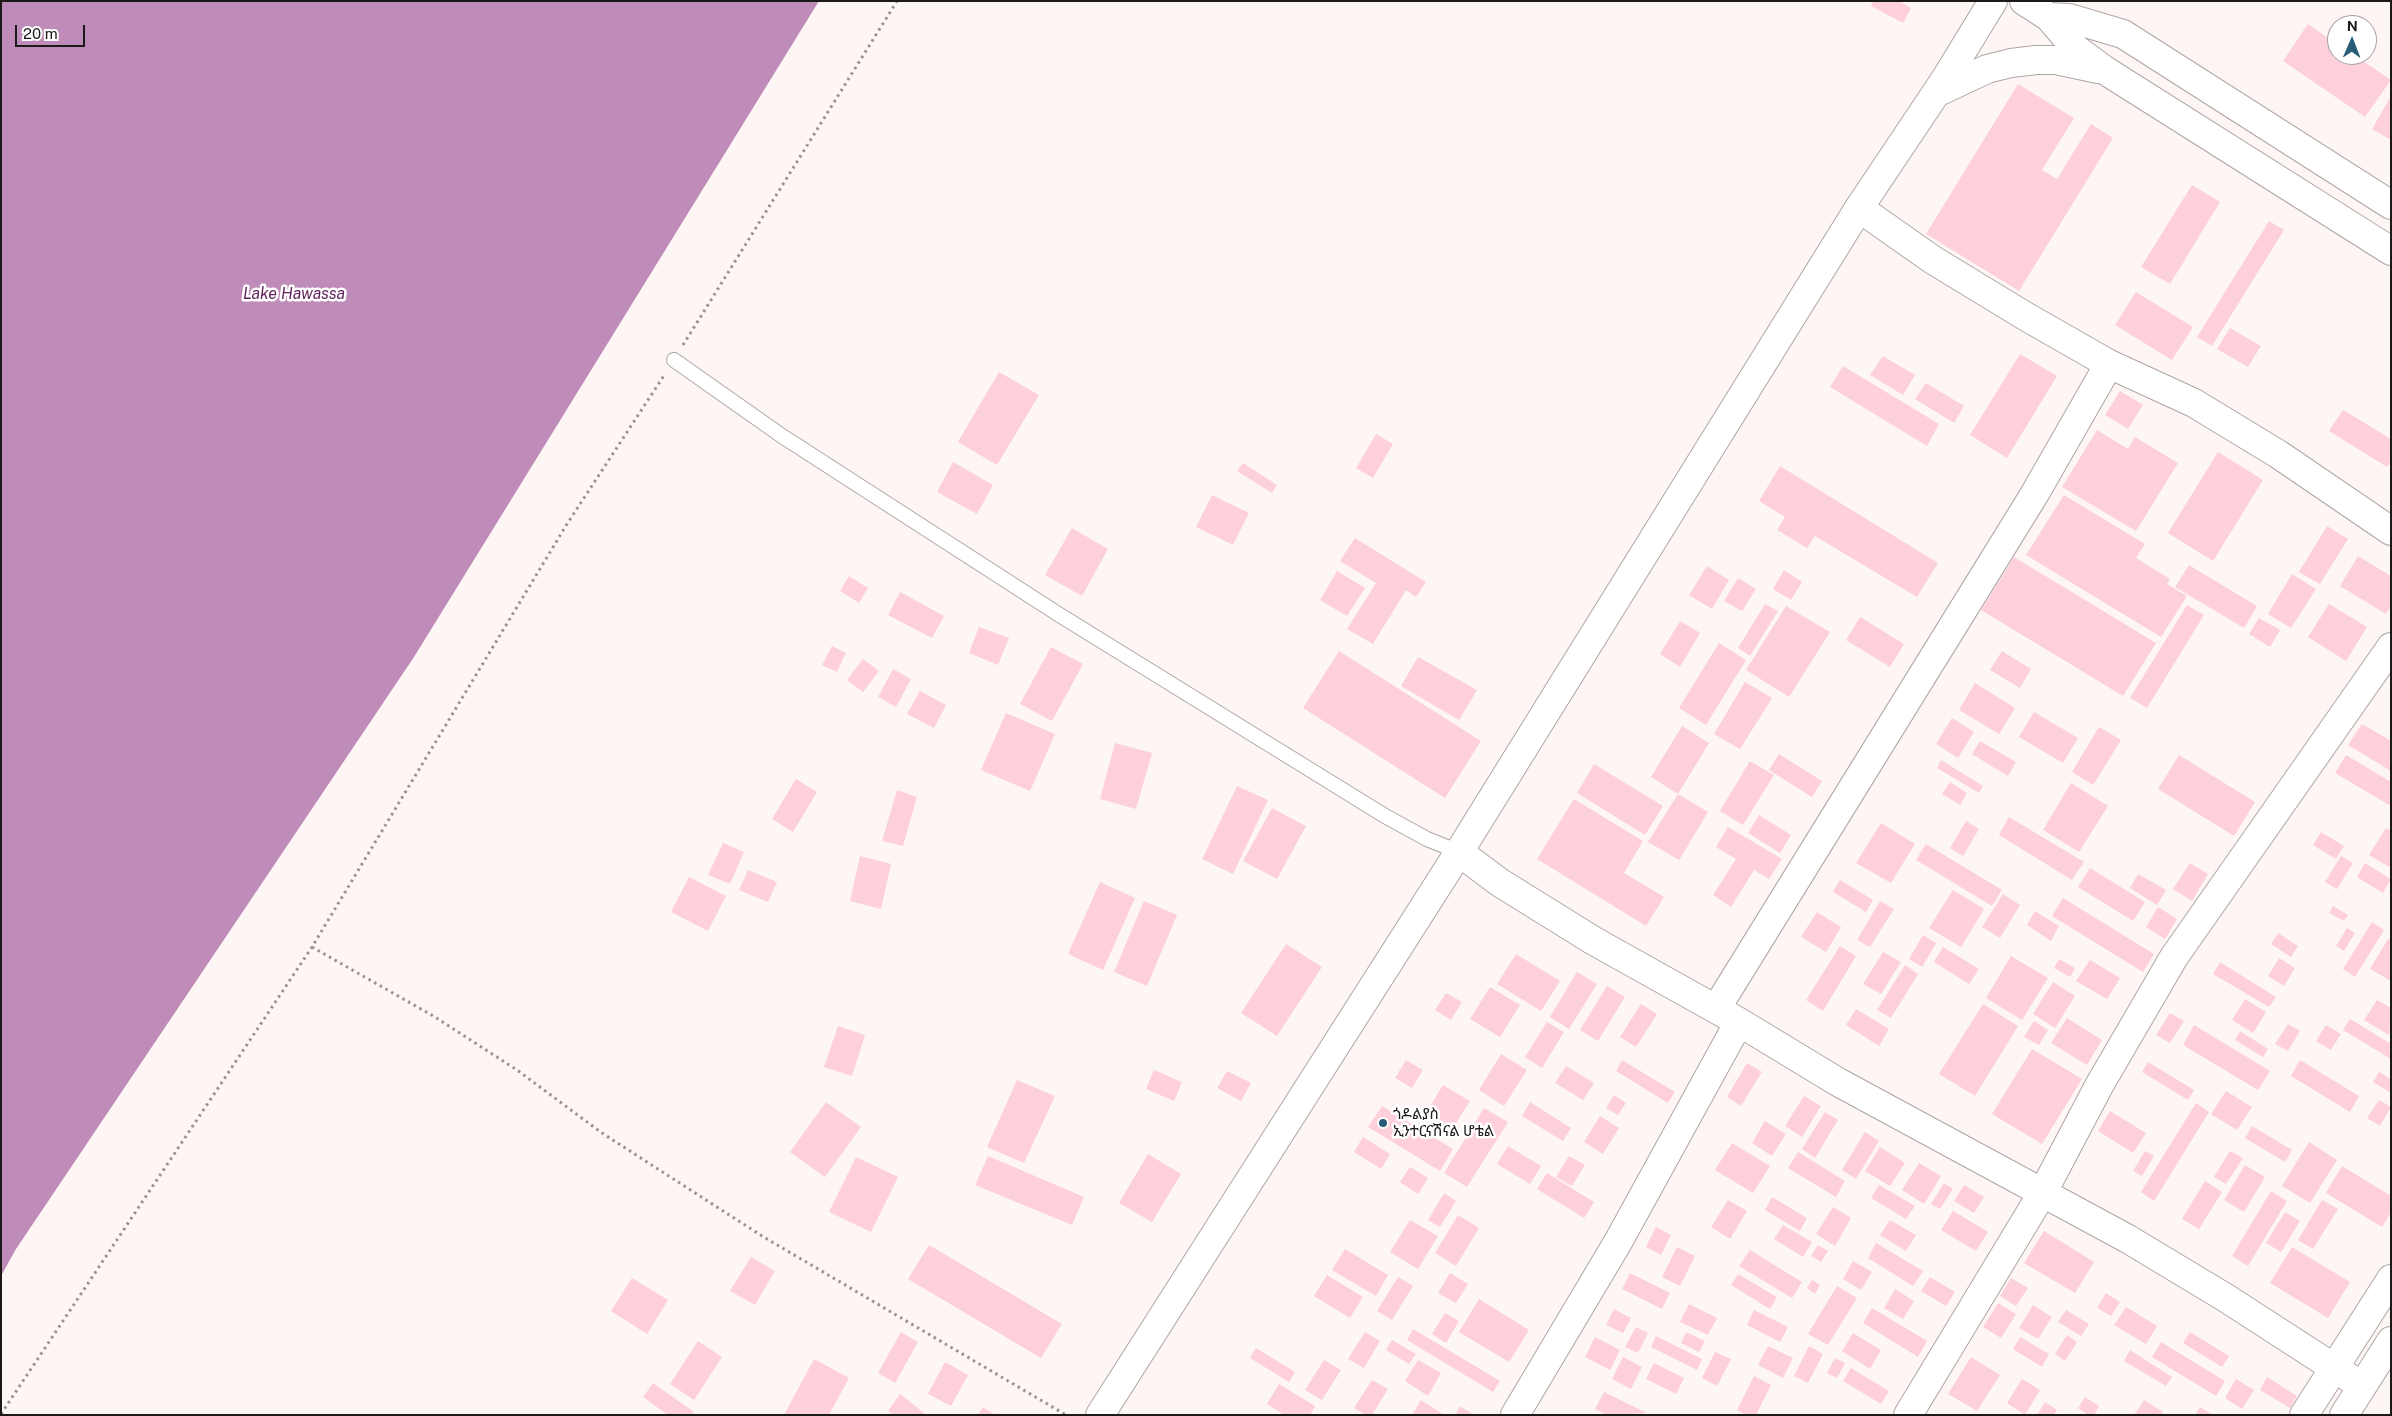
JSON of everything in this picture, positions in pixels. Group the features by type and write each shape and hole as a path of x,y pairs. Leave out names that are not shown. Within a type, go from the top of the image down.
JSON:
{"street":[{"path":"1100,1415 1459,852 1859,208 1936,92 1993,1"},
{"path":"2024,1 2049,17 2076,49 2106,71 2391,251"},
{"path":"2096,1 2123,34"},
{"path":"2049,17 2069,18 2123,34 2391,205"},
{"path":"1936,92 2011,62 2056,60 2106,71"},
{"path":"2187,123 2209,88"},
{"path":"1859,208 1933,260 2109,364 2194,404 2278,454 2391,531"},
{"path":"1716,1009 2034,495 2109,364"},
{"path":"1908,1415 2043,1192 2100,1084 2174,957 2391,647"},
{"path":"1459,852 1499,882 1594,942 1740,1022 1838,1082 2128,1239 2218,1293 2362,1386"},
{"path":"1515,1415 1618,1242 1740,1022"},
{"path":"2304,1415 2391,1279"},
{"path":"2344,1415 2391,1341"}],"lane":[{"path":"674,360 782,436 1058,614 1385,816 1427,839 1459,852"}],"path":[{"path":"1,1414 312,946 567,524 674,360 897,1"},
{"path":"312,946 436,1017 517,1070 602,1133 762,1236 1066,1415"}],"water":[{"name":"Lake Hawassa","path":"1,1 819,1 414,657 16,1249 1,1276"}],"building":[{"path":"1873,1 1899,1 1911,8 1903,23 1871,6"},
{"path":"2308,24 2327,37 2327,65 2369,65 2391,80 2365,117 2283,61"},
{"path":"2018,84 2074,118 2042,170 2057,179 2091,124 2113,138 2019,291 1926,234"},
{"path":"2391,96 2391,140 2372,129"},
{"path":"2192,185 2220,202 2170,284 2141,267"},
{"path":"2269,221 2284,230 2212,346 2197,337"},
{"path":"2136,292 2193,327 2172,360 2115,325"},
{"path":"2230,328 2261,346 2248,367 2217,349"},
{"path":"2020,354 2057,376 2007,458 1970,435"},
{"path":"1883,356 1915,375 1903,395 1870,375"},
{"path":"1843,366 1939,424 1927,446 1830,387"},
{"path":"999,372 1039,395 997,465 958,442"},
{"path":"1926,383 1964,406 1954,423 1915,399"},
{"path":"2120,391 2143,405 2128,429 2105,415"},
{"path":"2343,410 2391,439 2391,461 2387,467 2329,431"},
{"path":"2097,430 2128,449 2135,437 2178,463 2136,531 2062,487"},
{"path":"1376,434 1393,444 1373,478 1356,468"},
{"path":"2218,452 2263,480 2213,561 2168,533"},
{"path":"953,462 993,485 977,514 937,492"},
{"path":"1243,463 1277,485 1272,493 1237,471"},
{"path":"1780,466 1938,563 1917,597 1815,536 1807,548 1777,530 1785,517 1759,501"},
{"path":"1212,495 1249,513 1233,545 1196,527"},
{"path":"2064,495 2145,544 2136,558 2170,579 2167,584 2187,596 2161,637 2026,555"},
{"path":"2327,526 2348,539 2320,584 2299,572"},
{"path":"1072,528 1108,549 1082,596 1045,575"},
{"path":"1355,538 1426,582 1416,597 1406,590 1373,644 1347,629 1376,583 1340,561"},
{"path":"2358,556 2391,576 2391,606 2386,614 2340,586"},
{"path":"2014,557 2156,643 2123,696 1981,610"},
{"path":"2189,565 2257,606 2244,628 2175,587"},
{"path":"1707,566 1729,580 1712,609 1689,595"},
{"path":"1784,570 1802,582 1791,600 1773,589"},
{"path":"1337,571 1365,588 1347,616 1320,600"},
{"path":"2292,574 2316,589 2291,628 2268,614"},
{"path":"849,576 868,588 859,603 840,591"},
{"path":"1738,578 1756,589 1742,611 1724,601"},
{"path":"900,592 944,616 932,638 888,615"},
{"path":"1765,604 1778,611 1750,656 1738,648"},
{"path":"2329,604 2367,627 2346,661 2308,637"},
{"path":"2187,605 2204,615 2147,708 2130,698"},
{"path":"1786,606 1830,632 1789,697 1746,670"},
{"path":"1860,617 1904,644 1890,667 1846,640"},
{"path":"2259,618 2280,630 2270,647 2249,634"},
{"path":"1680,621 1700,633 1680,667 1660,654"},
{"path":"979,627 1009,638 998,665 969,653"},
{"path":"1719,643 1746,660 1706,725 1679,708"},
{"path":"832,646 846,653 837,672 822,665"},
{"path":"1051,647 1083,664 1052,721 1020,704"},
{"path":"1339,651 1481,741 1445,798 1303,708"},
{"path":"2002,651 2031,669 2020,688 1990,670"},
{"path":"1418,657 1477,690 1459,720 1401,686"},
{"path":"863,659 879,671 863,692 847,680"},
{"path":"893,669 911,679 896,707 878,697"},
{"path":"1745,682 1772,698 1740,749 1714,734"},
{"path":"1975,683 2015,708 1999,734 1959,710"},
{"path":"920,691 946,705 934,728 907,714"},
{"path":"2034,712 2078,738 2063,763 2019,737"},
{"path":"1006,713 1055,734 1030,791 981,770"},
{"path":"1952,718 1974,732 1958,758 1936,744"},
{"path":"2362,724 2391,741 2391,771 2348,745"},
{"path":"1682,726 1709,743 1678,794 1651,777"},
{"path":"2099,727 2121,740 2093,785 2072,772"},
{"path":"1980,741 2016,762 2008,776 1972,754"},
{"path":"1115,743 1152,753 1136,809 1100,799"},
{"path":"1779,754 1822,781 1812,797 1769,770"},
{"path":"2179,755 2255,802 2234,836 2158,789"},
{"path":"2346,755 2391,782 2391,806 2335,773"},
{"path":"1941,760 1983,786 1979,793 1937,768"},
{"path":"1750,761 1774,775 1743,825 1720,811"},
{"path":"1594,764 1663,806 1645,835 1577,793"},
{"path":"796,779 817,792 793,832 772,819"},
{"path":"1950,782 1967,793 1960,805 1942,794"},
{"path":"2071,783 2108,806 2079,852 2043,830"},
{"path":"1237,786 1268,800 1233,874 1202,859"},
{"path":"897,790 917,797 903,846 882,841"},
{"path":"1678,794 1708,812 1679,860 1648,842"},
{"path":"1574,799 1643,841 1624,873 1664,897 1646,926 1537,859"},
{"path":"1272,808 1306,826 1277,879 1243,861"},
{"path":"1759,815 1791,835 1780,853 1748,833"},
{"path":"2009,817 2084,862 2072,880 1999,835"},
{"path":"1966,821 1979,829 1963,856 1950,848"},
{"path":"1881,823 1915,844 1891,883 1856,863"},
{"path":"1728,827 1782,859 1769,879 1754,870 1731,907 1713,895 1736,859 1716,847"},
{"path":"2386,828 2391,831 2391,868 2369,855"},
{"path":"2321,832 2344,846 2336,859 2313,845"},
{"path":"723,843 744,852 730,884 708,875"},
{"path":"1926,844 2002,890 1992,906 1916,860"},
{"path":"860,856 891,864 881,909 850,901"},
{"path":"2341,856 2353,863 2337,889 2325,882"},
{"path":"2190,863 2208,874 2192,901 2173,889"},
{"path":"2365,863 2391,879 2383,893 2357,877"},
{"path":"2090,868 2145,902 2133,921 2078,887"},
{"path":"748,870 777,882 768,902 739,890"},
{"path":"2138,874 2166,890 2157,905 2130,888"},
{"path":"689,877 726,896 708,931 671,912"},
{"path":"1840,880 1873,900 1866,912 1833,892"},
{"path":"1100,882 1135,898 1103,970 1068,954"},
{"path":"1953,890 1984,909 1961,947 1929,928"},
{"path":"2003,894 2020,905 2000,938 1982,927"},
{"path":"2063,898 2154,954 2143,972 2052,916"},
{"path":"1144,901 1177,915 1147,986 1114,972"},
{"path":"1880,901 1894,909 1870,947 1857,940"},
{"path":"2333,906 2348,915 2344,921 2329,913"},
{"path":"2158,907 2177,919 2165,939 2146,927"},
{"path":"2035,911 2059,926 2051,941 2027,925"},
{"path":"1817,912 1841,927 1826,952 1801,937"},
{"path":"2372,922 2384,930 2355,977 2343,969"},
{"path":"2347,928 2355,933 2344,951 2336,946"},
{"path":"2278,933 2298,946 2291,957 2271,944"},
{"path":"1923,935 1936,943 1922,967 1909,959"},
{"path":"2388,939 2391,941 2391,981 2370,969"},
{"path":"1286,944 1322,967 1277,1036 1241,1013"},
{"path":"1840,946 1856,956 1823,1011 1806,1000"},
{"path":"1943,947 1979,969 1969,984 1934,962"},
{"path":"1883,952 1901,962 1881,994 1863,984"},
{"path":"1516,954 1560,981 1541,1011 1497,984"},
{"path":"2011,956 2048,978 2022,1020 1986,998"},
{"path":"2279,958 2295,968 2284,986 2268,976"},
{"path":"2059,959 2075,968 2070,977 2054,968"},
{"path":"2090,960 2120,978 2107,999 2076,981"},
{"path":"2220,962 2276,997 2269,1007 2213,974"},
{"path":"1905,965 1918,974 1891,1018 1877,1010"},
{"path":"1577,972 1597,984 1569,1029 1550,1017"},
{"path":"2053,982 2075,996 2055,1028 2033,1014"},
{"path":"1607,986 1625,997 1598,1041 1580,1030"},
{"path":"1490,987 1520,1005 1500,1037 1470,1019"},
{"path":"1446,993 1462,1002 1451,1020 1435,1010"},
{"path":"2245,999 2266,1012 2253,1033 2232,1020"},
{"path":"2377,1000 2391,1008 2389,1035 2364,1020"},
{"path":"1641,1004 1657,1014 1636,1047 1620,1037"},
{"path":"1983,1004 2018,1026 1975,1096 1939,1074"},
{"path":"1856,1009 1889,1029 1879,1046 1846,1025"},
{"path":"2170,1013 2184,1021 2170,1043 2156,1035"},
{"path":"2067,1018 2102,1040 2087,1065 2051,1043"},
{"path":"2350,1019 2391,1044 2391,1059 2343,1030"},
{"path":"2034,1021 2048,1030 2039,1045 2024,1037"},
{"path":"1547,1022 1564,1032 1542,1068 1525,1057"},
{"path":"2288,1024 2300,1031 2288,1051 2275,1044"},
{"path":"2194,1025 2270,1071 2258,1090 2183,1045"},
{"path":"2326,1025 2341,1034 2331,1050 2316,1041"},
{"path":"838,1026 865,1035 852,1076 824,1067"},
{"path":"2240,1031 2268,1049 2263,1057 2235,1040"},
{"path":"2032,1049 2082,1079 2042,1144 1992,1114"},
{"path":"1501,1054 1527,1070 1504,1106 1479,1090"},
{"path":"1406,1060 1423,1070 1412,1088 1395,1078"},
{"path":"1622,1060 1675,1092 1668,1103 1616,1071"},
{"path":"2300,1060 2359,1096 2350,1112 2291,1076"},
{"path":"2148,1062 2194,1090 2188,1100 2142,1072"},
{"path":"1747,1063 1762,1072 1741,1106 1727,1097"},
{"path":"1566,1066 1594,1083 1583,1100 1555,1083"},
{"path":"1154,1070 1182,1082 1174,1101 1146,1089"},
{"path":"1227,1071 1251,1083 1241,1101 1217,1088"},
{"path":"2379,1072 2391,1079 2391,1093 2373,1082"},
{"path":"1017,1080 1055,1096 1024,1163 987,1147"},
{"path":"1443,1085 1470,1101 1451,1131 1425,1115"},
{"path":"2226,1091 2252,1107 2237,1130 2211,1114"},
{"path":"1614,1095 1626,1103 1618,1115 1606,1108"},
{"path":"1804,1096 1821,1106 1802,1137 1785,1126"},
{"path":"2379,1100 2391,1107 2380,1126 2367,1118"},
{"path":"826,1102 861,1127 825,1177 790,1152"},
{"path":"1530,1102 1571,1128 1563,1141 1522,1116"},
{"path":"2196,1103 2209,1112 2154,1201 2141,1192"},
{"path":"1382,1106 1453,1149 1440,1171 1368,1127"},
{"path":"1484,1108 1508,1122 1467,1187 1444,1173"},
{"path":"2110,1111 2146,1133 2133,1153 2098,1131"},
{"path":"1825,1112 1838,1120 1815,1158 1802,1149"},
{"path":"1600,1116 1619,1128 1603,1154 1584,1142"},
{"path":"1765,1121 1786,1134 1772,1156 1752,1143"},
{"path":"2252,1126 2292,1150 2285,1162 2245,1138"},
{"path":"1865,1132 1879,1141 1856,1179 1842,1170"},
{"path":"1363,1137 1390,1154 1381,1169 1354,1152"},
{"path":"2309,1142 2337,1160 2310,1203 2282,1186"},
{"path":"1732,1143 1770,1166 1753,1193 1715,1170"},
{"path":"1508,1146 1541,1166 1530,1184 1497,1164"},
{"path":"1880,1147 1905,1163 1890,1186 1865,1171"},
{"path":"2145,1151 2154,1156 2142,1176 2133,1171"},
{"path":"2230,1151 2243,1158 2226,1184 2214,1177"},
{"path":"1798,1152 1845,1181 1836,1197 1788,1168"},
{"path":"1148,1154 1181,1174 1152,1222 1119,1203"},
{"path":"988,1156 1084,1197 1072,1225 975,1185"},
{"path":"1569,1156 1585,1165 1572,1186 1556,1177"},
{"path":"856,1157 898,1177 871,1232 829,1212"},
{"path":"1919,1163 1941,1176 1924,1204 1902,1190"},
{"path":"2245,1165 2265,1177 2244,1212 2224,1200"},
{"path":"2342,1166 2391,1196 2391,1212 2382,1227 2326,1193"},
{"path":"1410,1167 1428,1178 1418,1194 1400,1182"},
{"path":"1547,1173 1594,1202 1584,1218 1537,1189"},
{"path":"2205,1181 2222,1192 2199,1229 2182,1219"},
{"path":"1944,1183 1953,1189 1940,1209 1931,1204"},
{"path":"1879,1185 1915,1206 1906,1219 1871,1198"},
{"path":"1964,1185 1984,1197 1974,1213 1954,1201"},
{"path":"2271,1191 2287,1201 2248,1266 2232,1256"},
{"path":"1444,1193 1456,1201 1440,1227 1428,1220"},
{"path":"1772,1197 1807,1218 1800,1231 1765,1210"},
{"path":"1728,1200 1747,1211 1730,1239 1711,1227"},
{"path":"2322,1200 2338,1209 2313,1249 2298,1240"},
{"path":"1833,1207 1851,1218 1835,1246 1816,1234"},
{"path":"1953,1211 1988,1232 1976,1251 1941,1230"},
{"path":"2285,1212 2300,1221 2281,1252 2266,1243"},
{"path":"1458,1215 1479,1228 1456,1266 1435,1253"},
{"path":"1410,1220 1438,1236 1418,1269 1390,1252"},
{"path":"1890,1220 1916,1235 1906,1251 1880,1235"},
{"path":"1783,1225 1812,1242 1803,1257 1774,1239"},
{"path":"1656,1227 1671,1235 1661,1255 1646,1247"},
{"path":"2044,1231 2094,1262 2075,1293 2024,1263"},
{"path":"1876,1243 1923,1271 1913,1286 1868,1258"},
{"path":"929,1245 1062,1324 1041,1358 908,1279"},
{"path":"1818,1245 1828,1251 1821,1262 1811,1256"},
{"path":"1677,1247 1695,1256 1680,1286 1662,1277"},
{"path":"2292,1247 2350,1282 2328,1318 2270,1283"},
{"path":"1345,1249 1388,1275 1376,1296 1332,1270"},
{"path":"1750,1250 1802,1282 1792,1298 1739,1266"},
{"path":"751,1257 775,1271 755,1305 730,1291"},
{"path":"1853,1261 1872,1272 1861,1290 1843,1279"},
{"path":"1450,1273 1468,1284 1456,1303 1438,1293"},
{"path":"1630,1273 1670,1293 1662,1309 1622,1289"},
{"path":"1738,1274 1777,1297 1770,1309 1731,1285"},
{"path":"1327,1275 1363,1297 1350,1318 1314,1296"},
{"path":"1398,1277 1413,1286 1392,1320 1377,1311"},
{"path":"1930,1277 1955,1292 1946,1306 1921,1291"},
{"path":"632,1278 668,1300 647,1334 611,1311"},
{"path":"2011,1278 2028,1288 2016,1306 2000,1296"},
{"path":"1812,1280 1820,1285 1815,1294 1807,1288"},
{"path":"1837,1286 1857,1298 1828,1345 1808,1334"},
{"path":"1895,1289 1914,1301 1903,1319 1884,1308"},
{"path":"2106,1293 2120,1302 2111,1316 2097,1308"},
{"path":"1479,1299 1529,1330 1509,1362 1459,1332"},
{"path":"1998,1303 2016,1314 2001,1338 1983,1327"},
{"path":"1689,1304 1717,1318 1708,1335 1680,1322"},
{"path":"2033,1305 2052,1317 2038,1339 2019,1328"},
{"path":"2126,1307 2157,1326 2146,1344 2114,1325"},
{"path":"1872,1308 1927,1341 1918,1357 1863,1323"},
{"path":"1614,1309 1631,1318 1623,1333 1606,1325"},
{"path":"1754,1310 1788,1327 1780,1342 1747,1325"},
{"path":"2066,1310 2089,1324 2081,1336 2058,1322"},
{"path":"1445,1313 1459,1321 1446,1343 1432,1334"},
{"path":"1636,1327 1648,1333 1638,1353 1625,1347"},
{"path":"1413,1329 1500,1381 1493,1392 1407,1340"},
{"path":"901,1332 918,1342 895,1383 878,1373"},
{"path":"1365,1332 1380,1341 1364,1368 1348,1359"},
{"path":"1686,1332 1705,1341 1699,1352 1681,1343"},
{"path":"2190,1332 2229,1356 2222,1367 2183,1343"},
{"path":"1853,1333 1881,1350 1870,1369 1842,1351"},
{"path":"2067,1335 2077,1342 2065,1361 2055,1354"},
{"path":"1656,1336 1702,1359 1697,1370 1651,1347"},
{"path":"1595,1337 1620,1350 1610,1370 1585,1357"},
{"path":"2020,1337 2049,1354 2042,1367 2013,1349"},
{"path":"1392,1340 1416,1354 1409,1364 1386,1350"},
{"path":"698,1341 722,1357 694,1400 670,1384"},
{"path":"2161,1342 2225,1381 2216,1396 2152,1357"},
{"path":"1768,1346 1793,1358 1783,1378 1758,1365"},
{"path":"1809,1346 1823,1354 1808,1383 1794,1376"},
{"path":"1256,1348 1295,1372 1289,1382 1250,1358"},
{"path":"2130,1350 2172,1377 2166,1386 2124,1361"},
{"path":"1715,1352 1731,1359 1717,1386 1702,1378"},
{"path":"1623,1357 1642,1367 1631,1389 1612,1379"},
{"path":"1971,1357 2000,1375 1977,1411 1948,1394"},
{"path":"1835,1358 1845,1363 1837,1378 1827,1373"},
{"path":"814,1359 849,1378 829,1415 784,1415"},
{"path":"1324,1360 1341,1370 1322,1400 1305,1390"},
{"path":"1418,1360 1441,1373 1428,1396 1405,1381"},
{"path":"945,1362 968,1375 951,1406 928,1394"},
{"path":"1654,1363 1684,1378 1676,1394 1646,1379"},
{"path":"1851,1368 1889,1391 1881,1404 1843,1381"},
{"path":"1754,1376 1771,1385 1756,1415 1746,1415 1737,1410"},
{"path":"2267,1377 2297,1396 2290,1408 2260,1390"},
{"path":"2022,1379 2040,1390 2025,1415 2007,1403"},
{"path":"2236,1379 2254,1390 2242,1409 2225,1398"},
{"path":"1372,1380 1388,1389 1372,1415 1366,1415 1354,1408"},
{"path":"653,1383 694,1412 692,1415 668,1415 643,1397"},
{"path":"1279,1384 1315,1406 1310,1415 1284,1415 1267,1404"},
{"path":"1604,1392 1647,1413 1607,1415 1595,1409"},
{"path":"900,1394 924,1413 923,1415 893,1415 888,1411"},
{"path":"2085,1397 2099,1406 2094,1415 2088,1415 2078,1408"},
{"path":"1421,1400 1444,1415 1412,1415"},
{"path":"2144,1400 2163,1412 2161,1415 2134,1415"},
{"path":"2045,1402 2057,1410 2054,1415 2037,1415"},
{"path":"1460,1406 1474,1415 1455,1415"},
{"path":"983,1407 995,1415 978,1415"},
{"path":"2200,1407 2213,1415 2195,1415"}],"place":[{"name":"ጎዶልያስ ኢንተርናሽናል ሆቴል","path":"1383,1123"}]}
